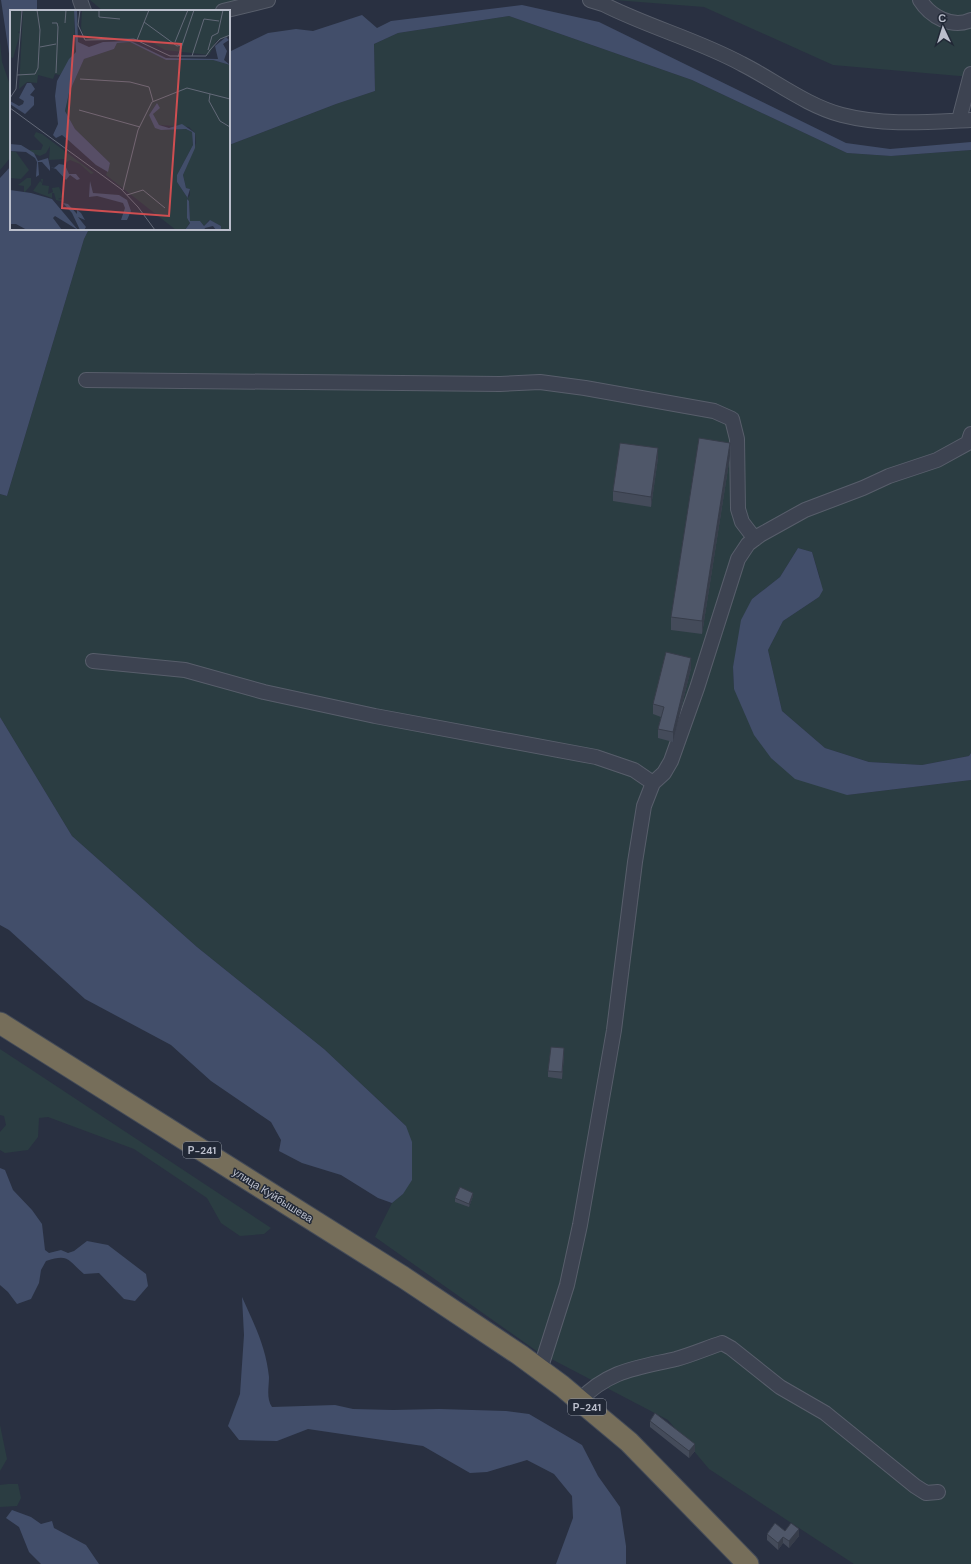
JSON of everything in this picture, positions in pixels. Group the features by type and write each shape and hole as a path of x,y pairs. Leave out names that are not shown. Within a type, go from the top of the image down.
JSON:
{"highway":[{"name":"улица Куйбышева","path":"0,1023 403,1277 487,1332 540,1370"},
{"name":"Р-241","path":"540,1370 580,1400 629,1442 748,1564"}],"street":[{"path":"80,0 84,10"},
{"path":"227,10 268,0"},
{"path":"590,0 742,64 805,100 840,115 884,122 923,123 965,120 971,74"},
{"path":"920,0 932,14 941,19 952,23 964,24 971,20"},
{"path":"86,380 500,384 530,382 585,388 724,414 732,419 737,438 738,508 742,522 755,539"},
{"path":"540,1370 567,1285 580,1225 614,1030 643,813 653,783 664,773 671,761 697,688 738,559 748,544 805,510 890,476 937,460 968,444 971,434"},
{"path":"93,661 185,670 264,692 375,716 596,757 634,770 653,783"},
{"path":"580,1400 591,1389 612,1376 626,1370 678,1358 722,1343 731,1348 780,1387 825,1413 915,1486 926,1493 938,1492"}],"shaded area":[{"path":"90,0 269,0 213,10 102,10"},
{"path":"614,0 971,0 971,77 833,65 704,7"},
{"path":"509,16 692,80 847,153 891,156 971,150 971,753 969,756 922,765 869,762 825,748 782,711 768,650 783,621 819,597 820,578 812,552 798,548 780,577 752,599 733,667 734,689 847,795 971,780 971,1564 854,1564 709,1469 668,1420 538,1352 375,1237 392,1203 403,1194 406,1126 324,1049 197,947 72,836 0,717 0,494 7,496 84,239 88,230 230,230 230,145 336,104 375,91 374,44 398,33"},
{"path":"0,41 2,62 10,85 10,158 0,170"},
{"path":"0,1049 271,1228 264,1234 240,1236 221,1223 207,1198 134,1149 48,1117 39,1118 38,1137 28,1150 5,1153 0,1150 0,1132 6,1125 4,1116 0,1115"},
{"path":"0,1425 7,1459 0,1471"},
{"path":"18,1484 21,1498 17,1506 0,1507 0,1485"}],"water":[{"path":"1,0 37,0 37,10 10,10 10,60"},
{"path":"522,5 599,22 846,143 890,149 971,142 971,150 891,156 847,153 692,80 509,16 398,33 374,44 375,91 336,104 230,145 230,52 268,33 296,29 313,31 362,15 377,28 391,21"},
{"path":"10,167 10,230 88,230 84,239 7,496 0,494 0,178"},
{"path":"798,548 812,552 823,590 819,597 783,621 768,650 782,711 825,748 869,762 922,765 969,756 971,753 971,780 847,795 795,779 771,758 754,735 734,689 733,667 741,620 752,599 780,577"},
{"path":"0,717 72,836 197,947 324,1049 406,1126 412,1142 412,1180 403,1194 392,1203 378,1198 341,1175 302,1163 279,1151 281,1140 271,1122 211,1081 171,1045 85,999 9,930 0,925"},
{"path":"0,1168 5,1170 13,1190 32,1210 42,1224 45,1250 49,1253 61,1250 68,1253 74,1251 87,1241 108,1245 146,1274 148,1286 135,1301 124,1299 99,1273 84,1274 68,1259 59,1258 46,1261 41,1270 39,1283 31,1299 17,1304 8,1292 0,1285"},
{"path":"242,1297 259,1336 265,1356 269,1377 268,1396 272,1407 335,1405 353,1409 439,1409 506,1411 529,1414 582,1445 598,1476 620,1507 626,1546 626,1564 556,1564 573,1518 572,1496 554,1474 527,1460 487,1472 470,1473 423,1446 308,1429 277,1441 239,1440 228,1426 240,1394 244,1335"},
{"path":"12,1510 31,1517 41,1524 52,1521 54,1528 86,1545 99,1564 41,1564 29,1552 19,1527 6,1518"}],"building":[{"path":"699,438 730,443 702,621 671,617"},
{"path":"620,443 658,448 651,497 613,491"},
{"path":"666,652 691,658 673,732 658,729 664,707 653,704"},
{"path":"551,1047 564,1048 562,1072 548,1071"},
{"path":"460,1187 473,1193 469,1204 455,1198"},
{"path":"655,1413 695,1444 689,1451 650,1421"},
{"path":"775,1523 785,1531 791,1523 799,1529 789,1541 783,1537 778,1543 767,1534"}]}
